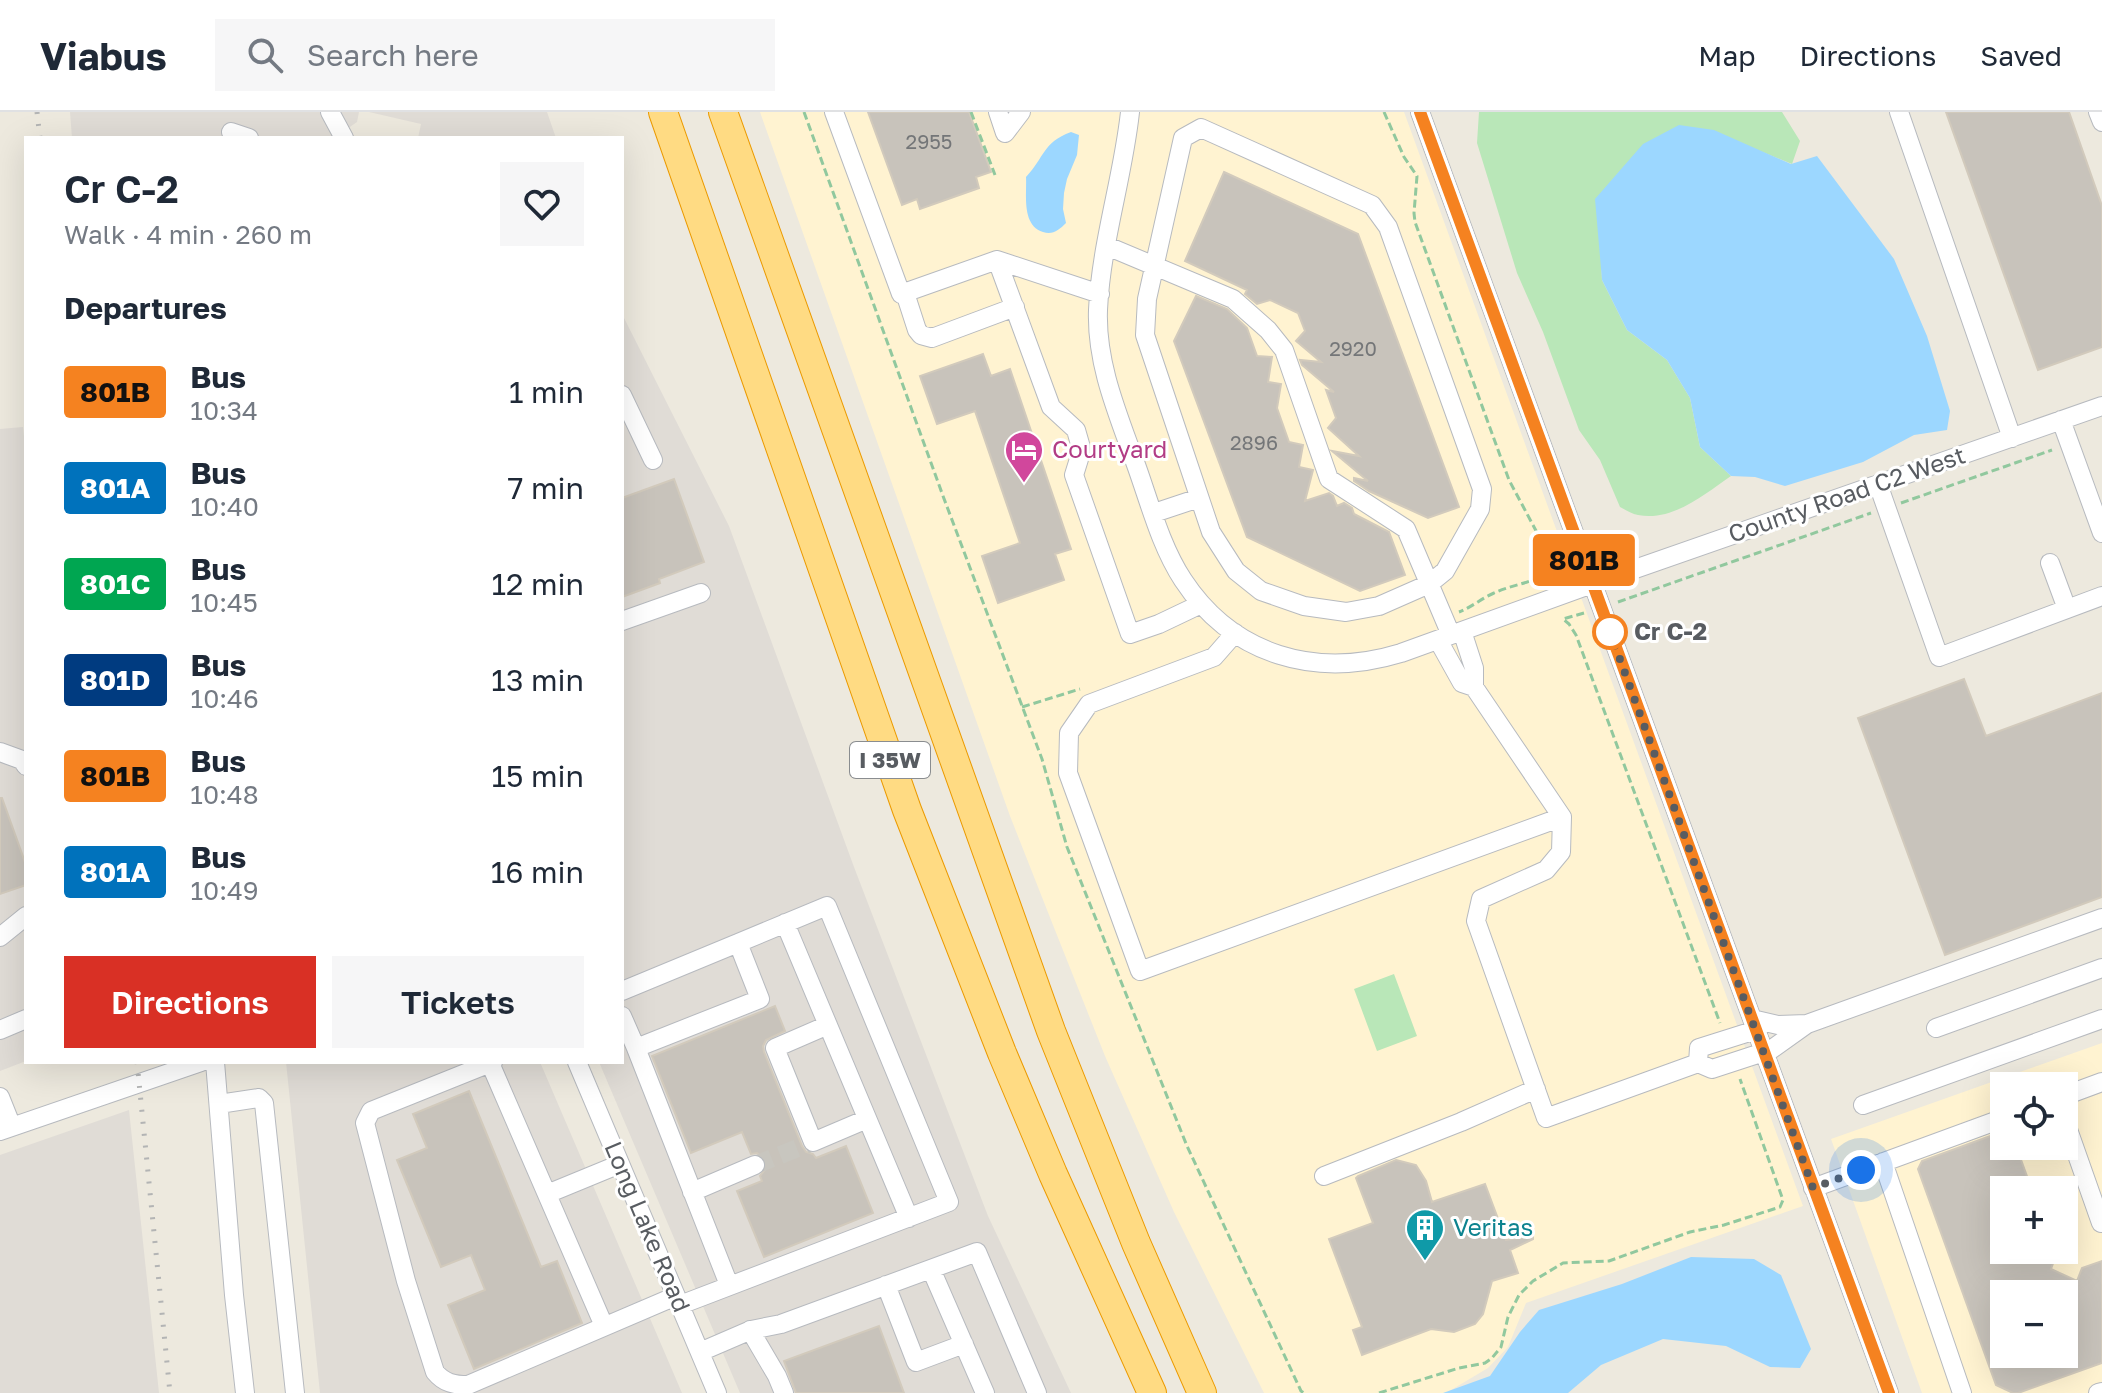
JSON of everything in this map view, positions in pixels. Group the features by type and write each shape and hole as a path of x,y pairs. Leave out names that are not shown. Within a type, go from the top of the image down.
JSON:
{"highway":[{"name":"I 35W","path":"663,112 923,851 1042,1147 1152,1393"},
{"name":"I 35W","path":"723,112 1051,1031 1136,1243 1202,1393"}],"street":[{"path":"330,112 343,136"},
{"path":"834,112 901,294 997,260 1100,294"},
{"path":"998,112 1005,133 1021,112"},
{"name":"County Road C2 West","path":"1130,112 1098,310 1104,372 1169,553 1182,579 1220,622 1269,652 1325,664 1376,661 1449,631 2102,406"},
{"path":"1420,112 1889,1393"},
{"path":"1899,112 2012,438"},
{"path":"2098,112 2102,122"},
{"path":"1201,128 1372,205 1388,227 1482,489 1480,509 1445,571 1429,584 1379,606 1346,612 1304,606 1261,591 1236,571 1211,532 1199,498 1145,335 1147,299 1183,138 1201,128"},
{"path":"231,132 243,136"},
{"path":"1107,246 1233,299 1268,330 1284,350 1329,479 1406,529 1449,631 1462,683 1474,687"},
{"path":"997,260 1051,407 1076,430 1080,444 1074,475 1130,634 1201,604"},
{"path":"905,293 917,330 921,335 932,338 1015,307"},
{"path":"624,399 653,460"},
{"path":"2061,420 2102,533"},
{"path":"1878,484 1939,657 2102,596"},
{"path":"1154,513 1199,498"},
{"path":"2050,563 2067,609"},
{"path":"624,620 701,593"},
{"path":"1449,631 1474,668 1474,687 1562,817 1561,852 1546,870 1481,899 1476,921 1546,1118 1698,1063 1712,1069 1764,1053 1807,1024 2102,918"},
{"path":"1235,633 1214,657 1089,704 1069,733 1068,773 1140,971 1562,817"},
{"path":"0,752 24,763"},
{"path":"488,1064 371,1111 365,1123 406,1281 435,1372 441,1380 455,1385 468,1385 604,1326 729,1285 949,1202 827,906 624,990"},
{"path":"0,937 24,918"},
{"path":"785,923 909,1218"},
{"path":"636,1048 760,999 738,943"},
{"path":"1936,1028 2102,968"},
{"path":"1863,1105 2102,1019"},
{"path":"0,1030 24,1020"},
{"path":"624,1021 729,1285"},
{"path":"1698,1063 1699,1048 1754,1024 1807,1024"},
{"path":"828,1025 775,1048 811,1143 867,1119"},
{"path":"0,1097 6,1129 195,1064"},
{"path":"215,1064 245,1393"},
{"path":"491,1064 604,1326"},
{"name":"Long Lake Road","path":"578,1064 717,1393"},
{"path":"2078,1091 2102,1082"},
{"path":"1324,1176 1536,1089"},
{"path":"219,1104 259,1098 264,1103 295,1393"},
{"path":"1813,1188 1990,1123"},
{"path":"2078,1158 2101,1223"},
{"path":"1883,1162 1962,1393"},
{"path":"547,1194 620,1164"},
{"path":"692,1192 755,1165"},
{"path":"700,1352 750,1330 781,1324 977,1252 1037,1393"},
{"path":"931,1269 985,1393"},
{"path":"886,1285 916,1362 964,1344"},
{"path":"750,1330 784,1393"}],"path":[{"path":"804,112 1042,759 1067,847 1187,1146 1304,1393"},
{"path":"971,112 995,175"},
{"path":"1384,112 1404,157 1417,176 1415,222 1509,480 1542,542 1550,569 1531,581 1495,592 1469,608 1449,631"},
{"path":"1629,597 2055,449"}],"shaded area":[{"path":"70,112 359,112 357,122 337,136 72,136"},
{"path":"369,112 547,112 555,136 418,136 421,124"},
{"path":"760,112 1404,112 1803,1206 1526,1303 1508,1347 1488,1368 1446,1393 1264,1393 1174,1212 1105,1056 1010,816"},
{"path":"624,318 729,526 854,867 988,1216 1071,1393 740,1393 600,1064 624,1064"},
{"path":"23,427 24,437 24,1062 0,1071 0,429"},
{"path":"2102,1043 2102,1393 1922,1393 1831,1139 1990,1083 1990,1160 2078,1160 2078,1072 2020,1072"},
{"path":"286,1064 541,1064 682,1393 320,1393"},
{"path":"129,1110 159,1393 0,1393 0,1155"}],"green space":[{"path":"1479,112 1782,112 1800,141 1792,164 1755,149 1600,241 1602,280 1627,330 1667,360 1690,398 1700,447 1731,476 1688,505 1651,516 1620,507 1600,460 1579,430 1543,332 1517,273 1477,143"},
{"path":"1394,974 1417,1036 1377,1051 1354,989"}],"water":[{"path":"1679,125 1714,130 1791,164 1817,156 1894,259 1927,336 1950,411 1947,430 1914,435 1863,462 1785,486 1755,477 1731,476 1700,447 1690,398 1667,360 1627,330 1602,280 1595,199 1643,144"},
{"path":"1071,132 1079,135 1077,155 1064,193 1066,223 1056,231 1043,232 1031,223 1028,216 1026,177 1054,141"},
{"path":"1691,1257 1754,1259 1781,1275 1811,1349 1800,1368 1770,1367 1726,1346 1663,1339 1601,1365 1568,1393 1443,1393 1490,1376 1539,1310 1622,1284"}],"building":[{"path":"868,112 969,112 991,172 976,177 979,188 920,209 917,199 902,205"},
{"path":"1946,112 2069,112 2102,206 2102,347 2038,370"},
{"path":"1224,172 1358,234 1459,507 1428,518 1354,481 1354,478 1368,481 1332,451 1359,456 1328,428 1336,418 1326,390 1334,392 1302,365 1300,360 1321,362 1296,341 1305,331 1298,313 1270,300 1257,304 1245,294 1247,290 1185,261"},
{"path":"1196,296 1227,309 1247,328 1257,356 1272,357 1268,382 1281,384 1277,408 1289,442 1303,445 1299,467 1313,470 1305,501 1329,493 1337,506 1344,503 1352,508 1354,514 1389,532 1405,575 1360,591 1247,537 1174,341"},
{"name":"Courtyard","path":"983,354 991,376 1010,369 1071,549 1055,554 1064,580 998,603 982,556 1020,543 975,411 937,424 920,376"},
{"path":"674,479 704,562 624,596 624,497"},
{"path":"1964,679 1986,736 2102,693 2102,897 1945,955 1858,718"},
{"path":"2,798 24,859 24,886 0,894"},
{"path":"775,1006 785,1031 766,1040 764,1052 802,1146 816,1158 846,1146 873,1213 764,1257 737,1191 762,1181 760,1176 767,1167 766,1160 757,1153 751,1154 742,1132 691,1153 652,1056"},
{"path":"469,1091 541,1267 557,1261 582,1323 474,1369 448,1305 485,1290 471,1255 441,1267 397,1160 427,1148 413,1114"},
{"path":"1990,1136 1990,1160 2021,1160 2027,1176 1990,1176 1990,1264 2053,1264 2051,1269 2075,1280 1990,1280 1990,1368 2078,1368 2077,1280 2082,1268 2102,1261 2102,1363 2018,1393 1996,1385 1918,1169 1922,1161"},
{"name":"Veritas","path":"1396,1160 1416,1165 1426,1181 1432,1202 1485,1184 1506,1240 1533,1236 1533,1239 1510,1250 1518,1273 1492,1281 1483,1314 1475,1324 1454,1332 1431,1329 1362,1355 1353,1330 1362,1327 1329,1239 1373,1223 1356,1178"},
{"path":"879,1326 904,1393 796,1393 784,1361"}],"tunnel":[{"path":"755,1165 808,1144"}],"railway":[{"path":"37,112 40,136"},
{"path":"137,1064 170,1393"}],"bus line":[{"name":"801B","path":"1420,112 1889,1393"}],"place":[{"name":"Courtyard","path":"1024,484"},
{"name":"Cr C-2","path":"1610,632"},
{"name":"Veritas","path":"1425,1262"}],"route":[{"path":"1610,632 1813,1188 1861,1170"}]}
